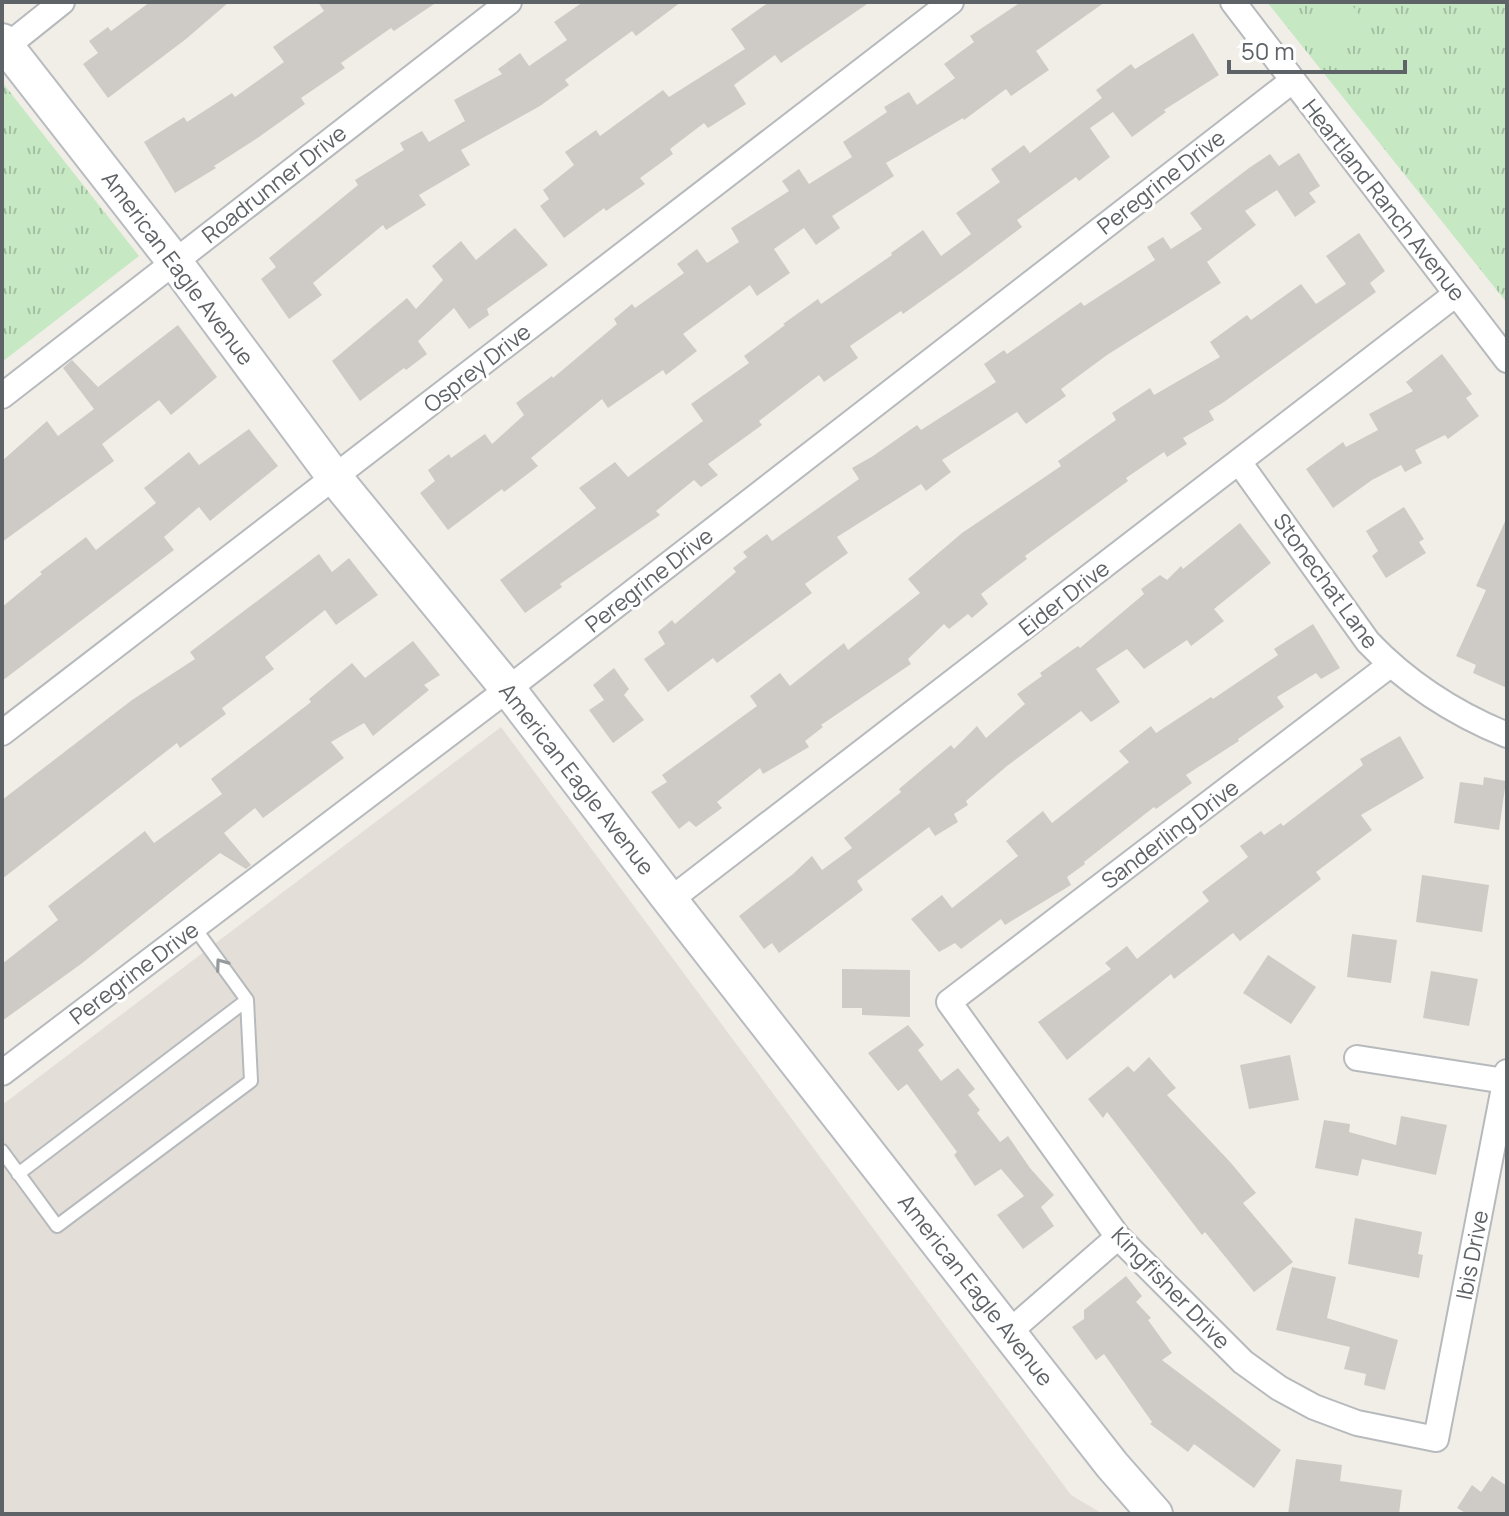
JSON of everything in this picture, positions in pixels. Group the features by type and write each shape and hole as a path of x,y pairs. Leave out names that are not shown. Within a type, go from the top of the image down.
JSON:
{"street":[{"path":"4,44 62,2"},
{"name":"Roadrunner Drive","path":"2,396 509,2"},
{"name":"Osprey Drive","path":"2,733 951,2"},
{"name":"Heartland Ranch Avenue","path":"1233,2 1507,360"},
{"name":"American Eagle Avenue","path":"4,44 174,261 335,478 508,689 1133,1491 1155,1514"},
{"name":"Peregrine Drive","path":"2,1073 508,689 1292,81"},
{"name":"Eider Drive","path":"670,900 1456,294"},
{"name":"Stonechat Lane","path":"1239,462 1368,642 1390,665 1435,700 1469,720 1507,735"},
{"name":"Sanderling Drive","path":"949,1002 1390,665"},
{"name":"Kingfisher Drive","path":"949,1002 1118,1237 1243,1362 1279,1388 1314,1407 1357,1423 1436,1439"},
{"path":"1357,1058 1506,1077"},
{"name":"Ibis Drive","path":"1436,1439 1506,1077"},
{"path":"1009,1332 1118,1237"}],"lane":[{"path":"2,1151 57,1226 251,1081 247,1000 194,927"},
{"path":"18,1174 247,1000"}],"shaded area":[{"path":"501,727 1071,1495 1103,1514 2,1514 2,1105"}],"green space":[{"path":"1267,2 1507,2 1507,303"},
{"path":"1325,2 1350,2 1365,23 1336,49 1317,26 1315,13"},
{"path":"2,82 139,256 2,362"}],"building":[{"path":"150,2 229,2 108,98 83,64 98,53 89,41 108,27 111,31"},
{"path":"318,2 437,2 394,31 391,28 341,63 345,68 301,98 305,104 214,166 216,168 175,193 144,142 184,117 187,122 232,93 235,97 284,62 273,47 324,11"},
{"path":"583,2 681,2 636,36 632,31 565,80 569,85 540,106 461,150 470,165 419,195 426,205 386,230 383,225 313,283 322,295 289,319 261,279 276,267 269,258 358,185 355,180 404,150 400,143 422,131 429,142 465,121 454,100 502,74 498,69 520,53 529,66 567,40 554,22"},
{"path":"769,2 870,2 781,63 775,55 734,85 746,104 708,128 704,123 670,149 673,154 640,178 645,184 606,211 604,208 564,238 540,206 549,199 543,190 574,165 565,152 596,130 600,136 663,90 669,97 745,49 731,29"},
{"path":"1021,2 1105,2 1036,51 1049,70 1011,96 1006,89 964,120 886,163 894,176 832,216 840,228 816,245 804,228 774,249 790,273 757,296 750,285 683,334 697,351 666,375 663,370 608,408 602,399 531,458 538,466 448,530 420,493 435,481 428,470 485,434 492,444 524,415 516,403 553,378 617,324 614,319 632,304 635,308 684,273 677,264 697,249 707,263 739,242 731,228 789,191 782,181 799,169 809,184 852,157 843,142 887,112 884,107 909,92 917,105 955,78 944,64 974,42 970,36"},
{"path":"1193,33 1219,75 1164,110 1166,112 1132,137 1113,112 1090,128 1110,157 1079,181 1076,177 1017,220 1022,227 962,272 903,314 901,311 850,346 858,358 824,382 819,375 759,421 762,425 708,464 718,475 701,487 694,480 656,511 660,515 560,584 562,587 525,613 500,580 596,508 579,488 615,462 628,477 703,421 691,404 749,363 744,356 818,299 821,304 923,230 941,256 971,234 956,213 1000,182 991,169 1024,145 1030,153 1102,98 1096,90 1131,64 1135,69"},
{"path":"1299,153 1320,186 1309,193 1316,202 1295,217 1277,190 1245,211 1256,225 1207,262 1221,283 1107,355 1061,389 1066,396 1026,424 1017,412 942,460 951,472 926,491 921,484 837,537 848,553 805,584 812,593 717,663 713,658 668,692 644,659 665,644 658,632 672,620 675,624 736,572 733,568 747,557 743,552 767,534 772,541 859,479 852,468 917,425 921,430 996,382 984,364 1004,350 1007,354 1081,302 1084,306 1155,260 1147,247 1163,237 1171,249 1202,229 1190,213 1249,168 1270,154 1279,166"},
{"path":"515,228 548,265 487,309 489,315 469,329 454,308 418,341 427,354 360,401 332,361 407,298 416,309 443,280 432,266 461,241 476,260"},
{"path":"1359,233 1385,271 1370,283 1376,292 1209,411 1214,420 1183,438 1187,444 1167,457 1164,452 1126,478 1128,481 1025,556 1027,559 981,594 988,604 972,618 968,614 949,629 944,624 908,659 911,664 821,725 823,727 805,741 809,747 763,774 760,768 717,802 722,808 696,827 689,821 679,829 651,792 667,782 662,775 757,706 750,696 780,673 790,686 844,643 848,650 920,593 908,579 962,533 1061,466 1058,461 1116,420 1112,413 1150,388 1154,395 1220,357 1210,342 1247,315 1251,320 1301,284 1316,304 1346,284 1326,256"},
{"path":"178,325 217,377 171,415 159,400 102,444 114,461 2,542 2,461 47,421 58,436 94,409 63,368 72,360 98,387"},
{"path":"1442,354 1472,394 1466,398 1479,416 1448,439 1445,435 1415,450 1422,463 1405,472 1401,465 1372,480 1333,508 1306,469 1343,442 1346,447 1378,430 1369,414 1413,391 1406,382"},
{"path":"249,429 278,466 210,521 199,507 164,537 174,550 2,681 2,607 42,574 40,572 86,537 96,550 156,503 144,488 189,452 199,465"},
{"path":"1404,507 1424,539 1419,542 1426,553 1386,578 1372,556 1378,551 1366,531"},
{"path":"1507,517 1507,688 1473,673 1476,665 1456,656 1486,590 1476,586"},
{"path":"1240,523 1271,563 1214,609 1224,621 1191,646 1187,640 1144,669 1127,649 1096,669 1120,702 1091,722 1081,711 966,801 968,805 954,814 958,822 935,836 929,827 857,881 863,890 779,953 772,943 764,949 739,916 812,856 822,870 852,848 844,838 901,792 899,789 951,745 954,749 977,726 986,738 1025,704 1017,694 1042,676 1040,673 1078,646 1080,648 1144,594 1141,589 1160,575 1167,580 1181,566 1183,569"},
{"path":"319,554 332,572 349,558 378,595 336,625 325,610 265,657 274,669 222,708 226,714 180,748 177,743 2,879 2,800 132,700 195,659 190,652"},
{"path":"1313,624 1340,668 1321,679 1316,673 1277,697 1284,707 1186,775 1192,783 1156,809 1154,807 1084,862 1067,877 1071,885 1005,925 1001,919 961,949 955,943 939,952 911,919 942,895 952,908 1018,856 1006,841 1043,811 1052,823 1129,762 1119,751 1151,726 1156,733 1211,697 1213,699 1278,655 1274,649"},
{"path":"413,641 440,675 424,685 429,690 373,736 364,723 331,742 344,758 263,818 255,808 224,833 251,865 246,869 220,853 81,964 2,1021 2,964 58,920 48,906 145,831 154,843 222,794 211,779 311,702 309,699 352,663 365,678"},
{"path":"614,668 629,689 624,695 644,720 613,743 589,710 604,700 593,685"},
{"path":"1400,736 1424,778 1361,815 1372,830 1316,872 1321,879 1240,941 1233,933 1174,979 1171,974 1067,1060 1038,1022 1111,969 1105,963 1127,946 1137,959 1209,901 1202,892 1248,857 1240,846 1261,831 1264,835 1281,823 1283,826 1363,765 1360,759"},
{"path":"1484,777 1506,781 1499,830 1454,823 1460,782 1483,785"},
{"path":"1422,875 1489,885 1482,932 1416,922"},
{"path":"1352,934 1397,940 1391,983 1347,977"},
{"path":"1268,955 1316,987 1291,1024 1243,993"},
{"path":"842,969 910,970 910,1017 862,1015 862,1008 842,1008"},
{"path":"1431,971 1478,979 1469,1026 1423,1018"},
{"path":"908,1025 924,1045 918,1050 941,1081 958,1068 975,1089 968,1095 980,1110 977,1113 1000,1142 1008,1136 1054,1195 1041,1207 1054,1226 1023,1249 997,1215 1024,1196 1001,1169 975,1186 954,1155 957,1152 907,1084 898,1091 868,1053"},
{"path":"1290,1055 1299,1100 1249,1109 1240,1065"},
{"path":"1149,1057 1176,1088 1167,1095 1256,1193 1243,1203 1293,1262 1254,1292 1205,1232 1202,1235 1107,1112 1103,1118 1088,1099 1128,1066 1134,1072"},
{"path":"1401,1116 1447,1125 1436,1175 1362,1159 1358,1176 1315,1168 1324,1120 1350,1124 1349,1132 1396,1145"},
{"path":"1355,1218 1422,1232 1418,1254 1423,1255 1419,1278 1348,1264"},
{"path":"1292,1267 1336,1277 1327,1318 1398,1340 1385,1390 1364,1385 1366,1374 1344,1369 1350,1347 1276,1330"},
{"path":"1126,1276 1142,1296 1136,1302 1151,1318 1148,1320 1172,1353 1162,1360 1281,1450 1254,1488 1194,1444 1188,1452 1150,1424 1152,1422 1104,1354 1096,1360 1072,1327 1084,1319 1084,1310"},
{"path":"1296,1459 1342,1465 1340,1481 1402,1490 1399,1514 1288,1514"},
{"path":"1492,1476 1507,1486 1507,1514 1467,1514 1457,1508 1472,1485 1481,1492"}]}
